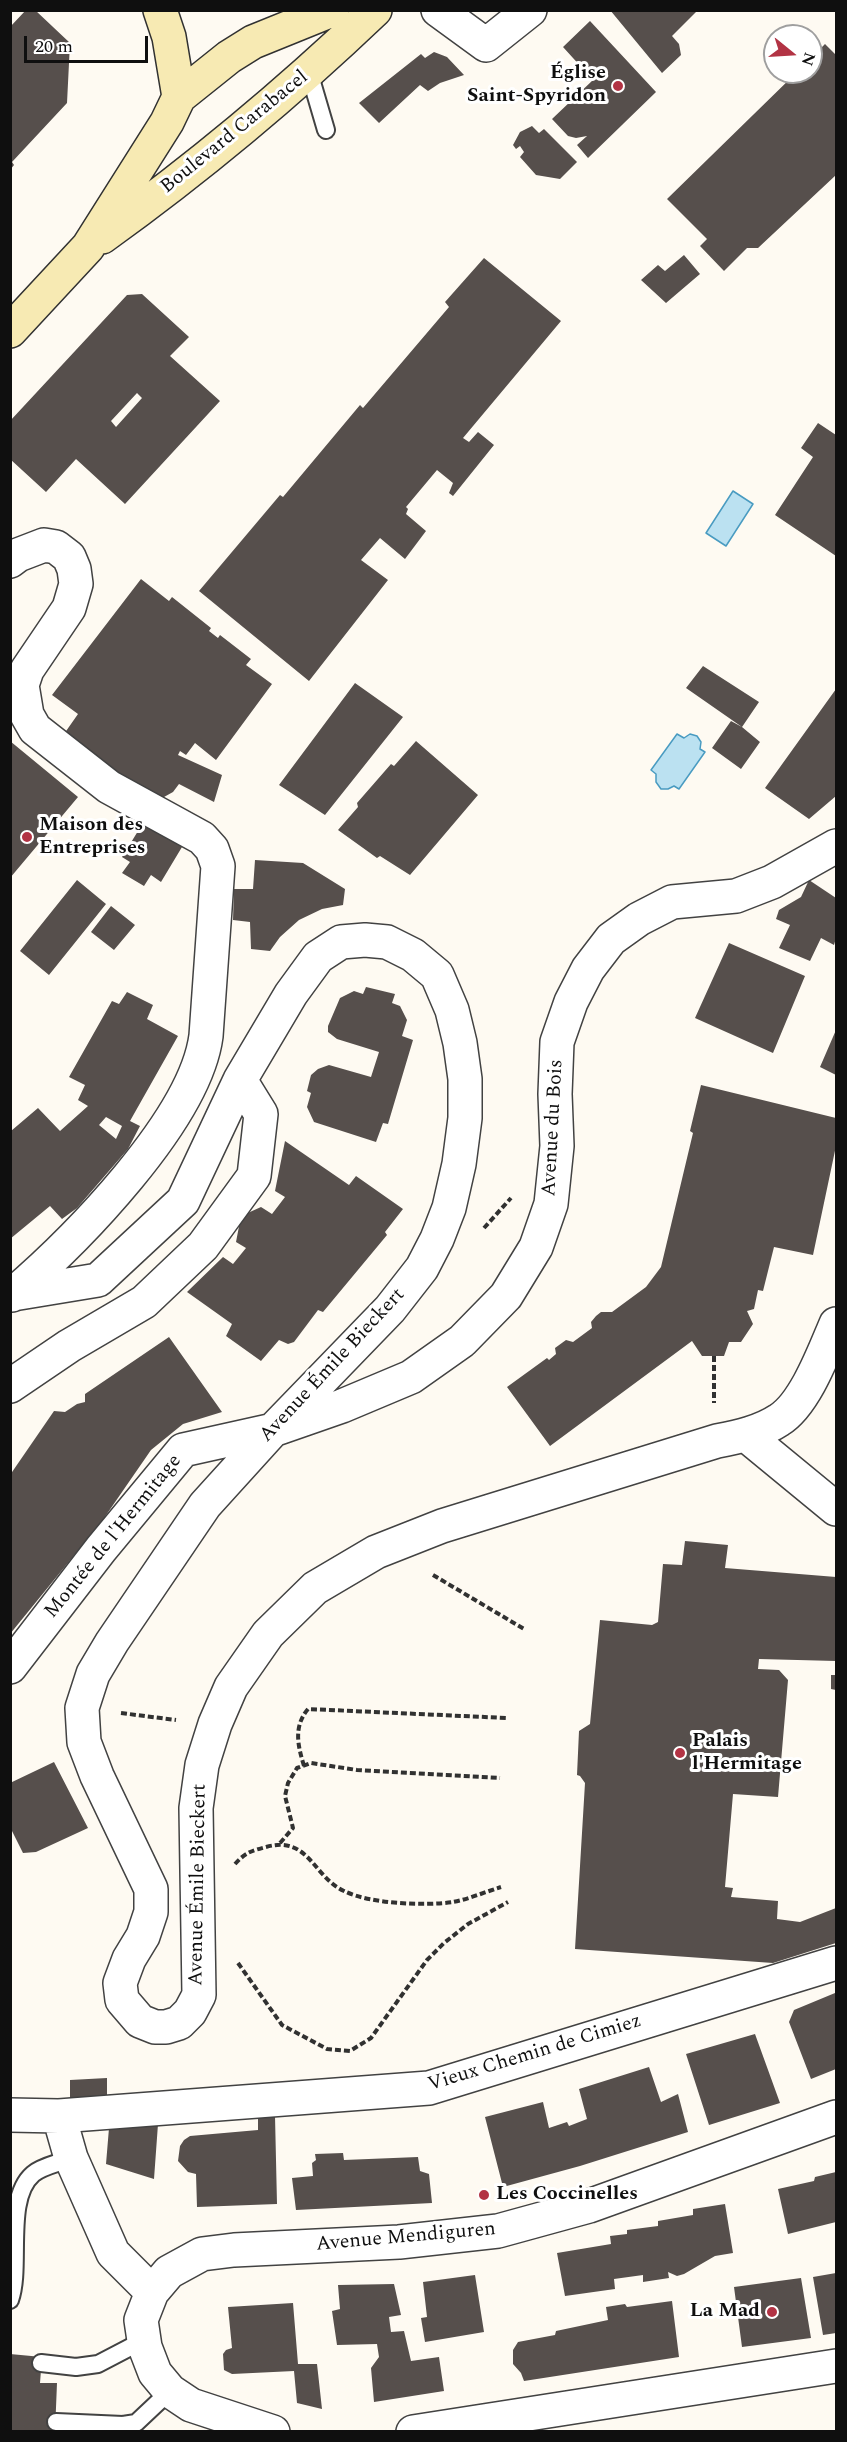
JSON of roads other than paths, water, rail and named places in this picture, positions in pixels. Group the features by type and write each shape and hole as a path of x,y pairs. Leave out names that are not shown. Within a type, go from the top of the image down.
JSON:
{"main road":[{"path":"160,10 169,37 179,98"},
{"name":"Boulevard Carabacel","path":"10,332 88,247 167,122 179,98 229,57 253,42 332,10"},
{"name":"Boulevard Carabacel","path":"88,247 166,190 309,72 375,10"}],"street":[{"path":"438,10 486,45 530,10"},
{"name":"Avenue Émile Bieckert","path":"10,561 18,555 44,545 56,546 69,556 74,569 76,585 69,608 27,670 22,685 27,715 36,729 109,786 202,838 212,849 218,866 205,1048 194,1077 145,1158 69,1242 12,1295"},
{"name":"Avenue du Bois","path":"273,1430 342,1406 411,1377 462,1341 506,1296 536,1247 551,1204 557,1146 555,1094 557,1042 570,1002 588,969 610,939 639,918 672,902 736,896 772,882 837,846"},
{"name":"Avenue Émile Bieckert","path":"12,1295 98,1280 183,1201 240,1080 291,994 318,957 341,942 365,940 387,942 427,965 437,975 452,1010 465,1079 465,1118 459,1164 449,1208 437,1239 422,1268 390,1309 273,1430 205,1505 112,1642 93,1674 82,1708 84,1742 97,1776 151,1889 151,1912 120,1983 122,2000 130,2012 140,2021 155,2027 179,2023 190,2012 199,1995 196,1808 202,1765 215,1724 231,1687 268,1634 315,1588 376,1552 442,1526 717,1442 746,1436 781,1420 804,1393 837,1324"},
{"path":"10,1386 69,1346 144,1302 203,1246 254,1176 261,1114 240,1080"},
{"name":"Montée de l'Hermitage","path":"10,1667 101,1549 183,1450 273,1430"},
{"path":"746,1436 837,1509"},
{"name":"Vieux Chemin de Cimiez","path":"10,2115 58,2116 429,2088 837,1963"},
{"path":"58,2116 71,2158 113,2253 152,2292"},
{"name":"Avenue Mendiguren","path":"273,2432 191,2405 170,2391 155,2373 144,2340 141,2320 152,2292 169,2272 202,2254 234,2250 449,2238 498,2231 589,2206 837,2117"},
{"path":"413,2432 837,2366"}],"lane":[{"path":"309,72 326,130"},
{"path":"10,2300 19,2200 24,2184 34,2173 71,2158"},
{"path":"41,2363 76,2367 98,2364 144,2340"},
{"path":"56,2422 123,2425 136,2423 170,2391"}],"water":[{"path":"733,491 753,504 726,546 706,533"},
{"path":"677,734 684,738 690,734 697,736 701,742 700,749 705,752 679,789 674,786 661,789 656,782 656,774 651,770"}],"place":[{"name":"Église Saint-Spyridon","path":"618,86"},
{"name":"Maison des Entreprises","path":"27,837"},
{"name":"Palais l'Hermitage","path":"680,1753"},
{"name":"Les Coccinelles","path":"484,2195"},
{"name":"La Mad","path":"772,2312"}]}
